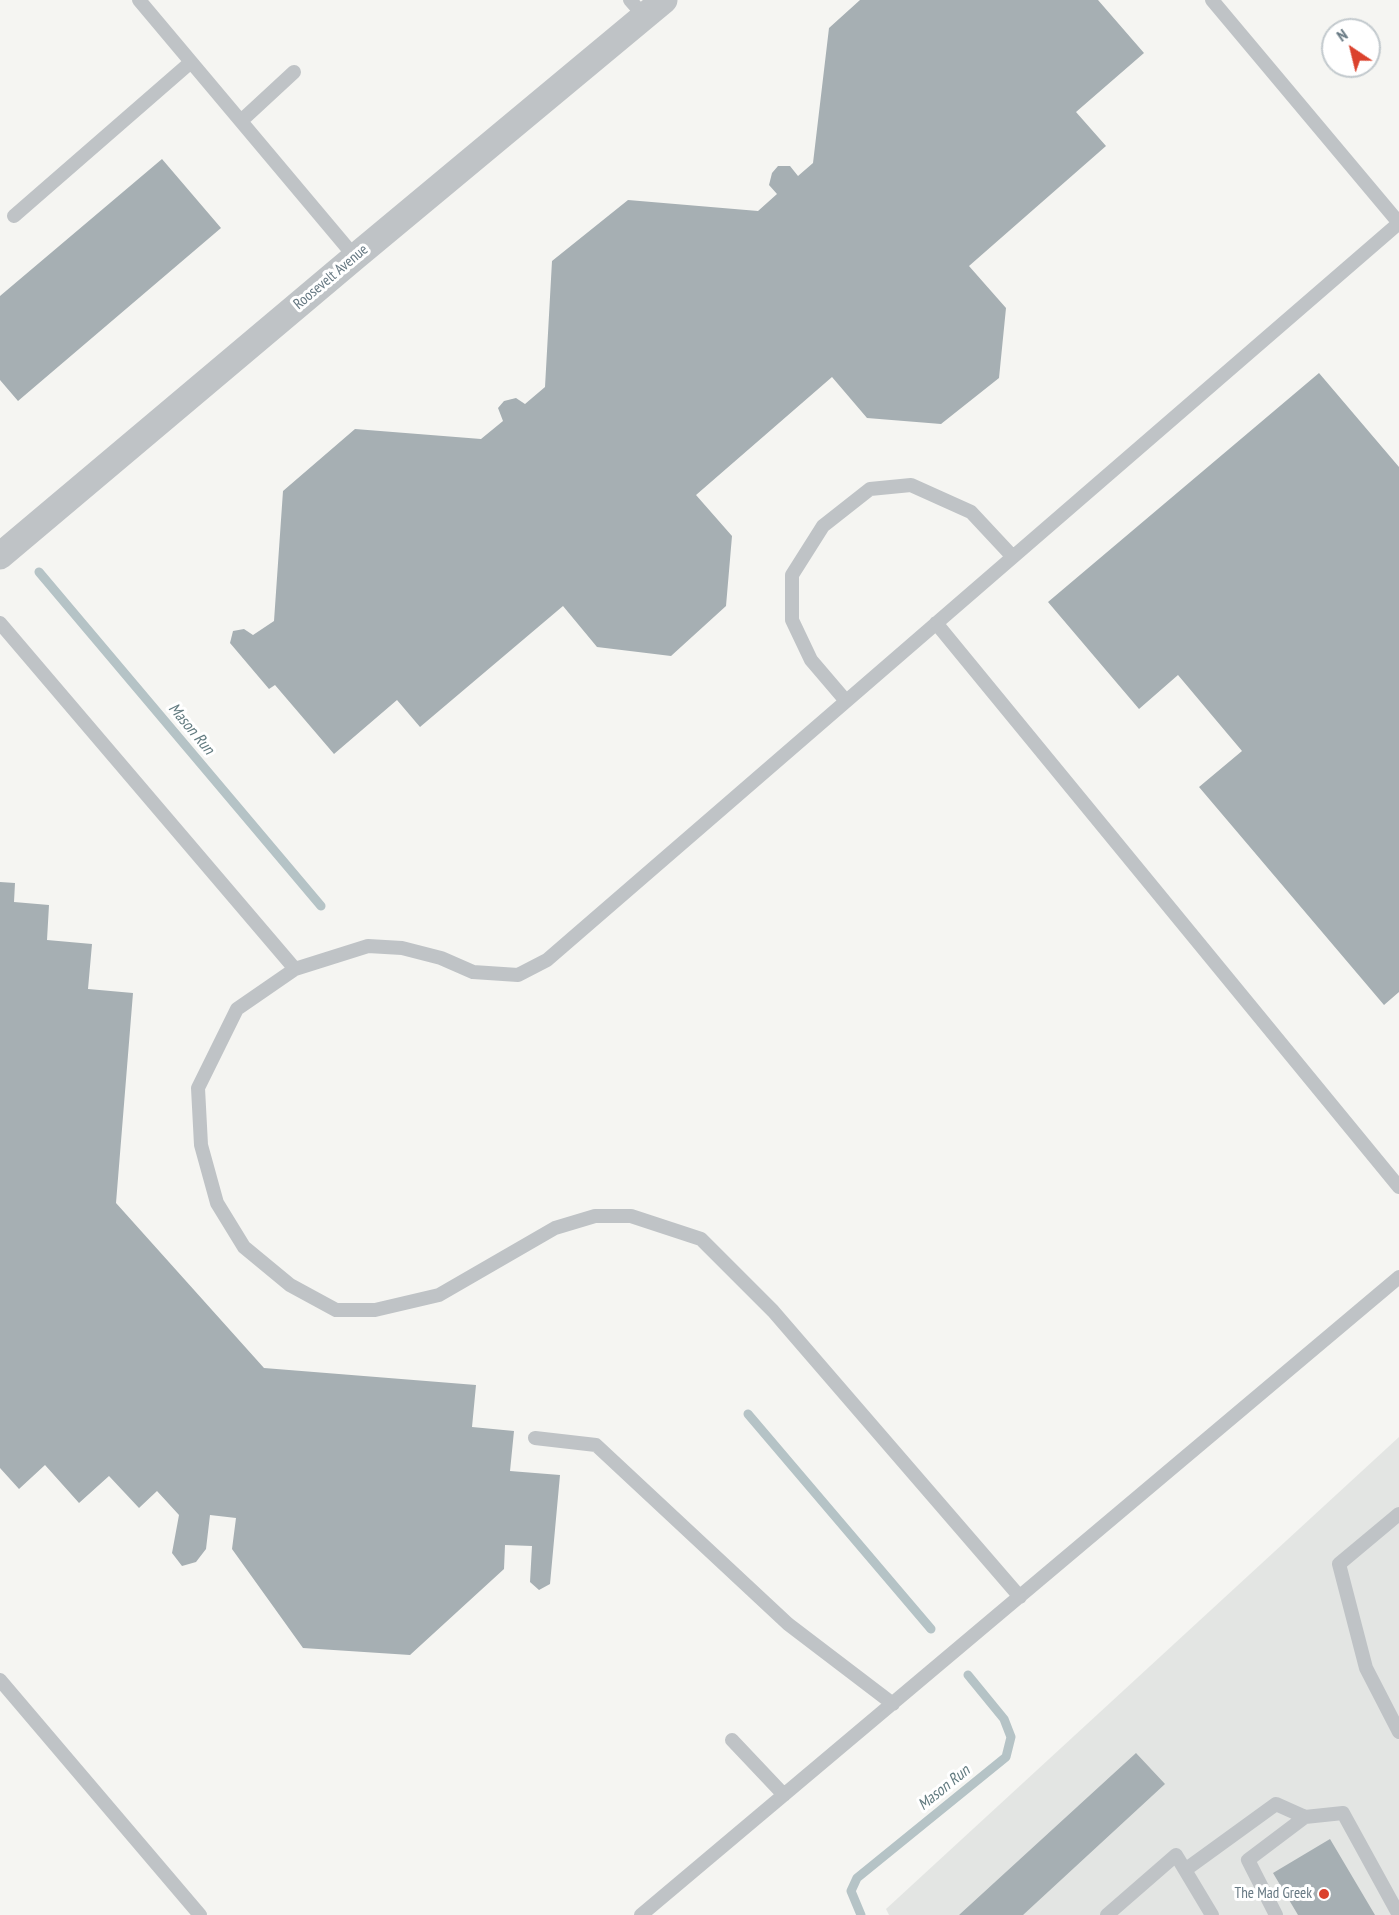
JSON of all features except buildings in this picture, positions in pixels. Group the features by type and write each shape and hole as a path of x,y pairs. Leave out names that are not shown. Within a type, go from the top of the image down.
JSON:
{"street":[{"name":"Roosevelt Avenue","path":"0,556 355,257 646,6"}],"lane":[{"path":"139,0 355,257"},
{"path":"1020,1597 773,1311 701,1239 631,1216 595,1216 555,1228 439,1295 375,1310 336,1310 290,1285 244,1247 217,1203 201,1145 198,1088 237,1009 295,969 368,946 402,948 441,958 473,972 518,975 547,960 1399,223 1212,0"},
{"path":"14,216 191,62"},
{"path":"241,121 294,72"},
{"path":"846,701 811,660 792,620 792,575 823,526 870,489 911,485 972,512 1013,557"},
{"path":"0,623 295,969"},
{"path":"936,623 1399,1187"},
{"path":"641,1915 1399,1276"},
{"path":"535,1438 596,1445 788,1624 893,1704"},
{"path":"1399,1514 1339,1564 1366,1668 1399,1732"},
{"path":"0,1680 200,1915"},
{"path":"732,1740 784,1796"},
{"path":"1185,1870 1276,1804 1305,1817 1343,1813 1399,1915"},
{"path":"1276,1915 1248,1860 1305,1817"},
{"path":"1107,1915 1176,1855 1212,1915"}],"shaded area":[{"path":"1399,1437 1399,1915 889,1915 886,1909"}],"waterway":[{"name":"Mason Run","path":"39,572 321,906"},
{"name":"Mason Run","path":"748,1414 931,1629"},
{"name":"Mason Run","path":"861,1915 851,1891 857,1878 1006,1757 1011,1737 1004,1719 968,1675"}],"place":[{"name":"The Mad Greek","path":"1324,1894"}]}
